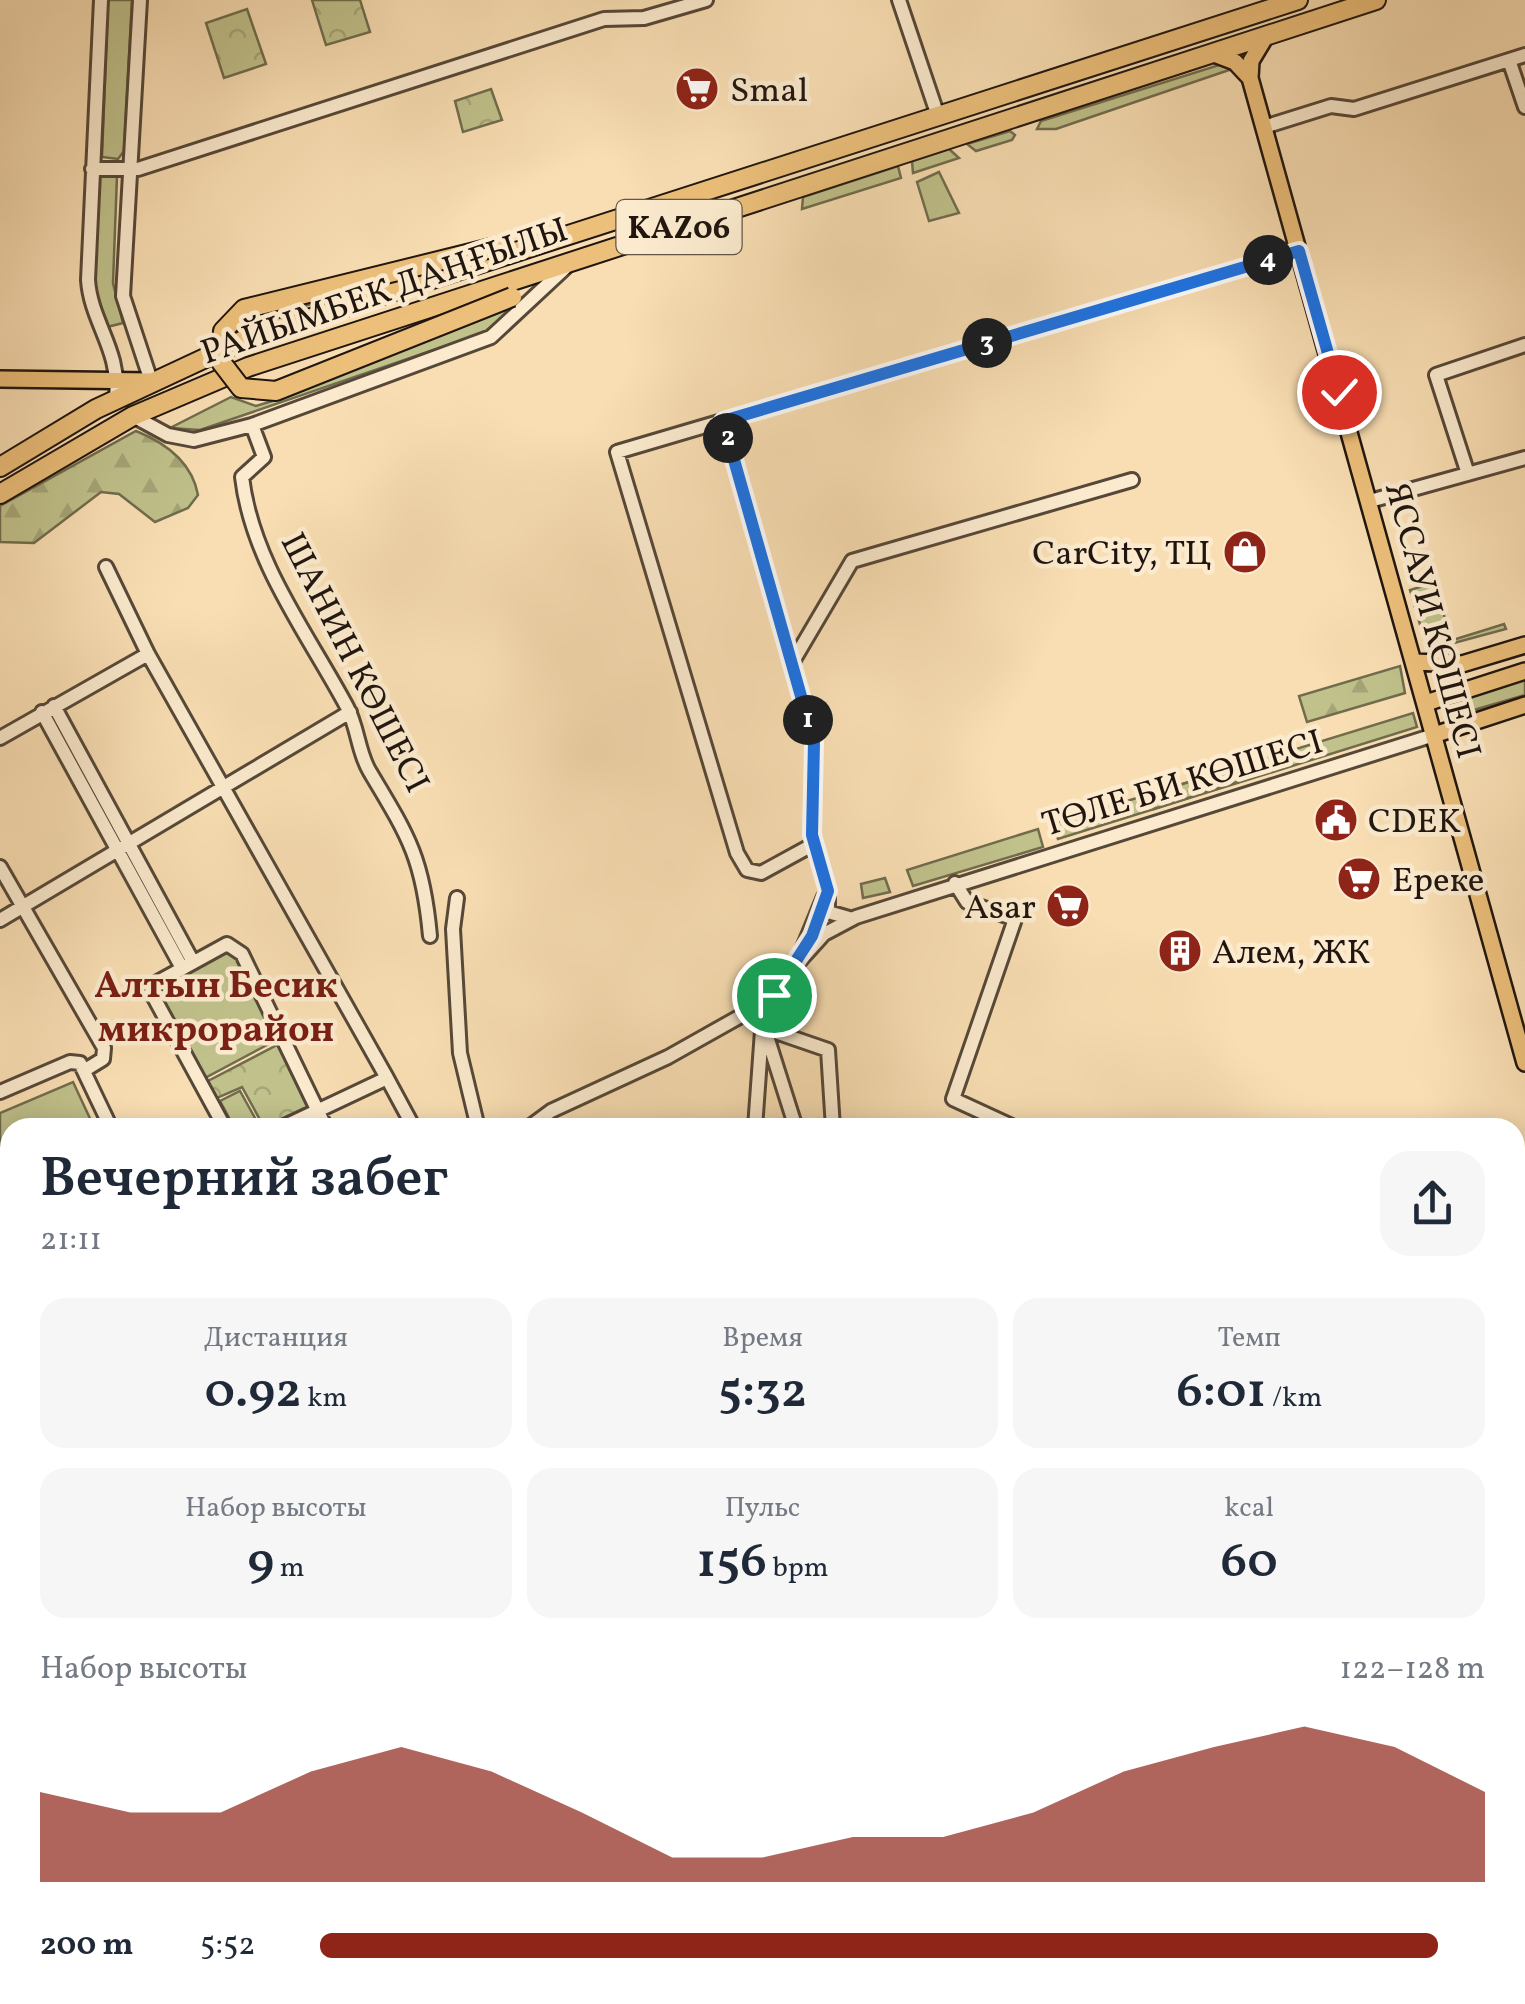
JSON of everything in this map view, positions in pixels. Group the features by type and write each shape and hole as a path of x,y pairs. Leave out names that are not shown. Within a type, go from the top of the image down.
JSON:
{"highway":[{"name":"РАЙЫМБЕК ДАҢҒЫЛЫ","path":"0,467 117,389 150,381 314,315 1298,0"},
{"name":"РАЙЫМБЕК ДАҢҒЫЛЫ","path":"0,494 133,416 248,366 1376,0"},
{"path":"583,232 495,247 244,309 223,331 221,362 241,388 276,391 512,297 588,255"}],"main road":[{"path":"1250,78 1251,62 1266,36"},
{"path":"1214,54 1235,62 1250,78"},
{"name":"ЯССАУИ КӨШЕСІ","path":"1250,78 1525,1064"},
{"path":"0,379 117,389"},
{"path":"1414,662 1462,664 1525,645"},
{"path":"1426,704 1525,672"},
{"name":"ТӨЛЕ БИ КӨШЕСІ","path":"1434,735 1525,705"}],"street":[{"path":"101,0 89,295 112,349 117,389"},
{"path":"140,0 123,296 150,381"},
{"path":"618,0 624,16"},
{"path":"92,169 132,170 604,19 644,18 706,0"},
{"path":"899,0 938,116"},
{"path":"1264,127 1331,106 1354,109 1525,55"},
{"path":"1509,60 1525,107"},
{"path":"814,844 761,873 747,870 736,853 618,452 1299,251"},
{"path":"133,416 168,435 194,440 252,425 491,337 565,268"},
{"path":"112,349 136,344"},
{"path":"1468,474 1436,375 1525,346"},
{"path":"723,421 814,742 814,844 828,891 828,912 840,919 856,917"},
{"name":"ШАНИН КӨШЕСІ","path":"252,425 264,457 242,477 244,495 278,588 350,712 369,770 400,818 422,873 430,936"},
{"path":"1370,500 1525,458"},
{"path":"792,663 852,561 1132,480"},
{"path":"106,566 148,654 408,1118"},
{"path":"0,738 148,654"},
{"path":"48,709 187,965"},
{"path":"0,920 350,712"},
{"name":"ТӨЛЕ БИ КӨШЕСІ","path":"796,965 824,934 856,917 1434,735"},
{"path":"0,867 104,1048 103,1060 85,1070"},
{"path":"955,883 967,902 1015,919 953,1099 957,1105 990,1118"},
{"path":"542,1118 668,1057 764,1003 796,965 828,891"},
{"path":"457,898 452,929 458,964 460,1053 476,1118"},
{"path":"219,1118 151,996 153,986 223,944 240,951 323,1118"},
{"path":"756,1118 764,1003"},
{"path":"764,1028 793,1118"},
{"path":"764,1028 828,1050 832,1118"},
{"path":"0,1092 70,1062 80,1063 107,1118"},
{"path":"299,1118 383,1080"}],"green space":[{"path":"108,0 132,0 124,151 118,159 102,157"},
{"path":"312,0 360,0 370,32 326,45"},
{"path":"247,9 266,64 224,78 206,23"},
{"path":"1219,65 1232,69 1056,129 1037,129 1041,121"},
{"path":"491,89 502,120 463,132 455,101"},
{"path":"1010,131 1015,135 1012,140 976,151 967,144"},
{"path":"949,149 959,158 913,173 912,161"},
{"path":"898,166 901,178 802,209 803,197"},
{"path":"939,172 959,213 929,221 917,182"},
{"path":"117,176 113,283 123,323 107,327 92,291 96,177"},
{"path":"483,257 279,313 279,308"},
{"path":"514,302 507,314 483,333 200,430 170,428 231,397 256,406 289,396"},
{"path":"136,431 158,441 184,463 198,495 188,508 155,522 119,494 101,492 34,543 0,542 0,506"},
{"path":"1426,585 1438,590 1446,623 1423,635 1410,590"},
{"path":"1504,624 1506,629 1427,648"},
{"path":"1400,666 1405,693 1307,722 1299,696"},
{"path":"1525,677 1525,695 1450,717 1446,702"},
{"path":"1413,713 1417,727 1058,839 1052,824"},
{"path":"1256,761 1259,775 1154,809 1154,793"},
{"path":"1038,829 1043,847 913,886 907,870"},
{"path":"885,878 890,892 863,898 861,884"},
{"path":"226,953 243,958 282,1037 203,1079 161,995 164,987"},
{"path":"279,1044 309,1106 283,1118 259,1118 242,1087 217,1098 208,1081"},
{"path":"73,1082 90,1118 0,1118 0,1113"},
{"path":"240,1091 255,1118 229,1118 220,1101"}],"place":[{"name":"Smal","path":"697,89"},
{"name":"CarCity, ТЦ","path":"1245,552"},
{"name":"CDEK","path":"1336,820"},
{"name":"Ереке","path":"1359,879"},
{"name":"Asar","path":"1068,906"},
{"name":"Алем, ЖК","path":"1180,951"}],"district":[{"name":"Алтын Бесик микрорайон","path":"216,1006"}],"route":[{"path":"774,995 812,936 828,891 812,835 814,742 723,421 1299,251 1339,392"}]}
